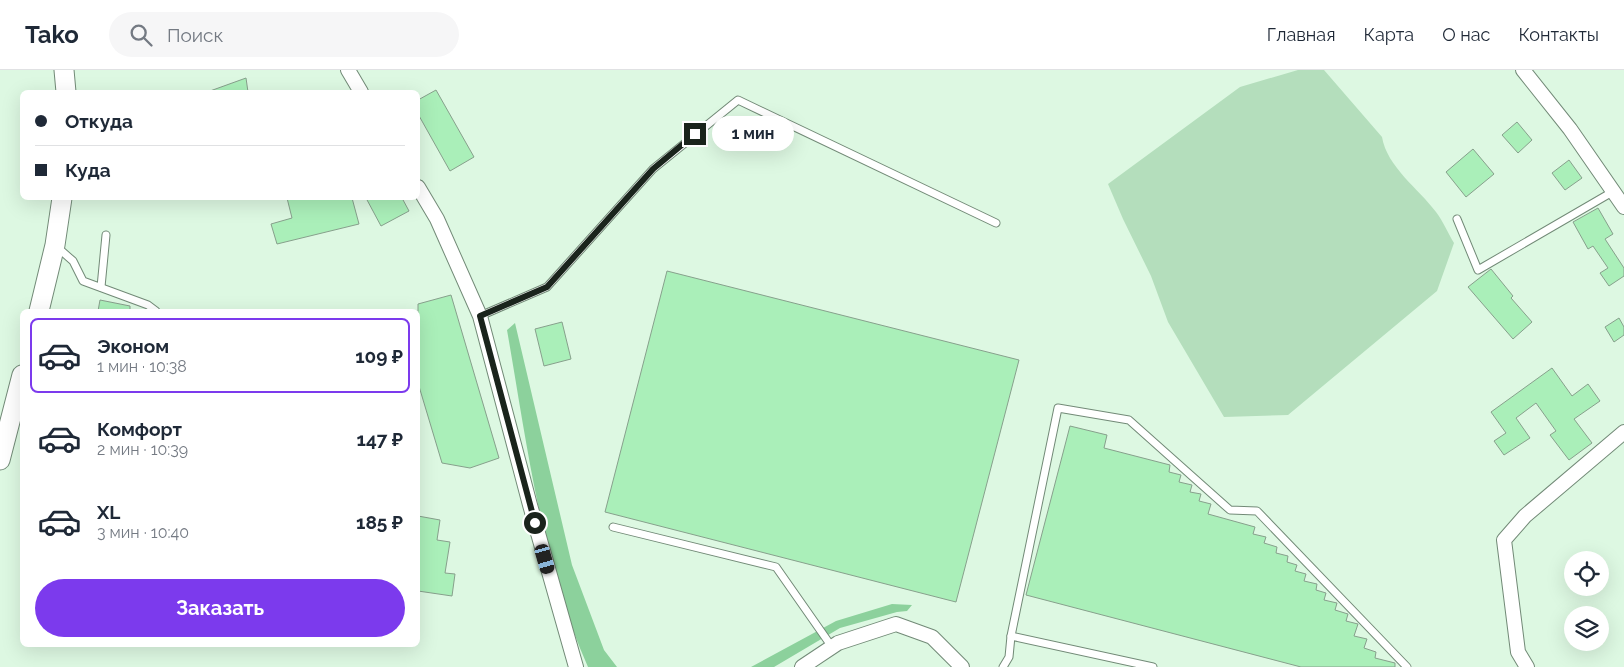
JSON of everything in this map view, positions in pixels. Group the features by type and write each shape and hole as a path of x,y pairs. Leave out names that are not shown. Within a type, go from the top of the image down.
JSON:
{"main road":[{"path":"64,70 66,90"},
{"path":"39,309 55,245 62,200"},
{"path":"0,460 20,383"}],"street":[{"path":"348,70 359,90"},
{"path":"1524,70 1570,129 1624,207"},
{"path":"420,190 437,219 480,316 576,667"},
{"path":"1527,667 1518,652 1504,540 1525,516 1624,432"},
{"path":"802,667 838,642 896,624 932,637 962,667"}],"lane":[{"path":"480,316 547,287 653,169 738,100 996,223"},
{"path":"1457,220 1478,270 1614,191"},
{"path":"100,287 106,235"},
{"path":"55,245 74,261 83,281 148,305 153,309"},
{"path":"1003,667 1009,658 1011,636 1058,408 1129,420 1230,510 1257,511 1407,667"},
{"path":"612,527 776,567 832,646"},
{"path":"1011,636 1153,667"}],"shaded area":[{"path":"1298,70 1324,70 1382,137 1390,158 1404,177 1436,212 1454,243 1437,291 1288,415 1224,417 1168,322 1151,276 1108,184 1240,87"},
{"path":"515,323 572,565 604,650 617,667 588,667 558,586 537,502 507,330"},
{"path":"892,604 912,605 907,611 840,628 774,667 751,667 836,621"}],"building":[{"path":"246,78 248,90 213,90"},
{"path":"436,90 474,157 450,171 420,118 420,99"},
{"path":"1517,122 1532,140 1518,153 1502,135"},
{"path":"1473,149 1494,174 1466,197 1446,172"},
{"path":"1569,160 1582,178 1565,190 1552,173"},
{"path":"288,200 353,200 359,224 277,244 271,224 292,218"},
{"path":"367,200 403,200 409,211 381,226"},
{"path":"1598,208 1613,234 1605,239 1624,268 1624,276 1609,286 1600,273 1608,268 1593,246 1588,249 1573,222"},
{"path":"1491,269 1513,296 1511,298 1532,322 1513,339 1468,287"},
{"path":"667,271 1019,360 956,602 605,512"},
{"path":"451,295 499,458 470,468 442,463 420,390 420,309 418,309 418,304"},
{"path":"100,300 130,306 130,309 98,309"},
{"path":"1619,318 1624,327 1624,335 1614,342 1605,327"},
{"path":"562,322 571,359 544,366 535,329"},
{"path":"1552,368 1572,396 1588,384 1600,401 1574,419 1592,443 1569,460 1550,435 1556,431 1536,403 1516,418 1530,438 1504,455 1494,441 1506,433 1491,412"},
{"path":"1070,426 1107,435 1104,448 1170,465 1169,472 1181,475 1179,482 1192,485 1190,492 1201,494 1199,501 1211,504 1208,514 1255,527 1253,534 1266,537 1264,543 1277,547 1276,553 1288,556 1287,562 1297,565 1295,571 1306,574 1304,581 1317,584 1316,590 1326,593 1324,600 1337,603 1335,610 1348,614 1346,621 1358,624 1354,636 1367,639 1364,648 1376,652 1375,658 1395,663 1395,667 1301,667 1026,595"},
{"path":"420,516 440,520 437,540 450,542 445,573 455,574 452,596 420,591"}],"route":[{"path":"535,523 480,316 547,287 653,169 695,134"}]}
